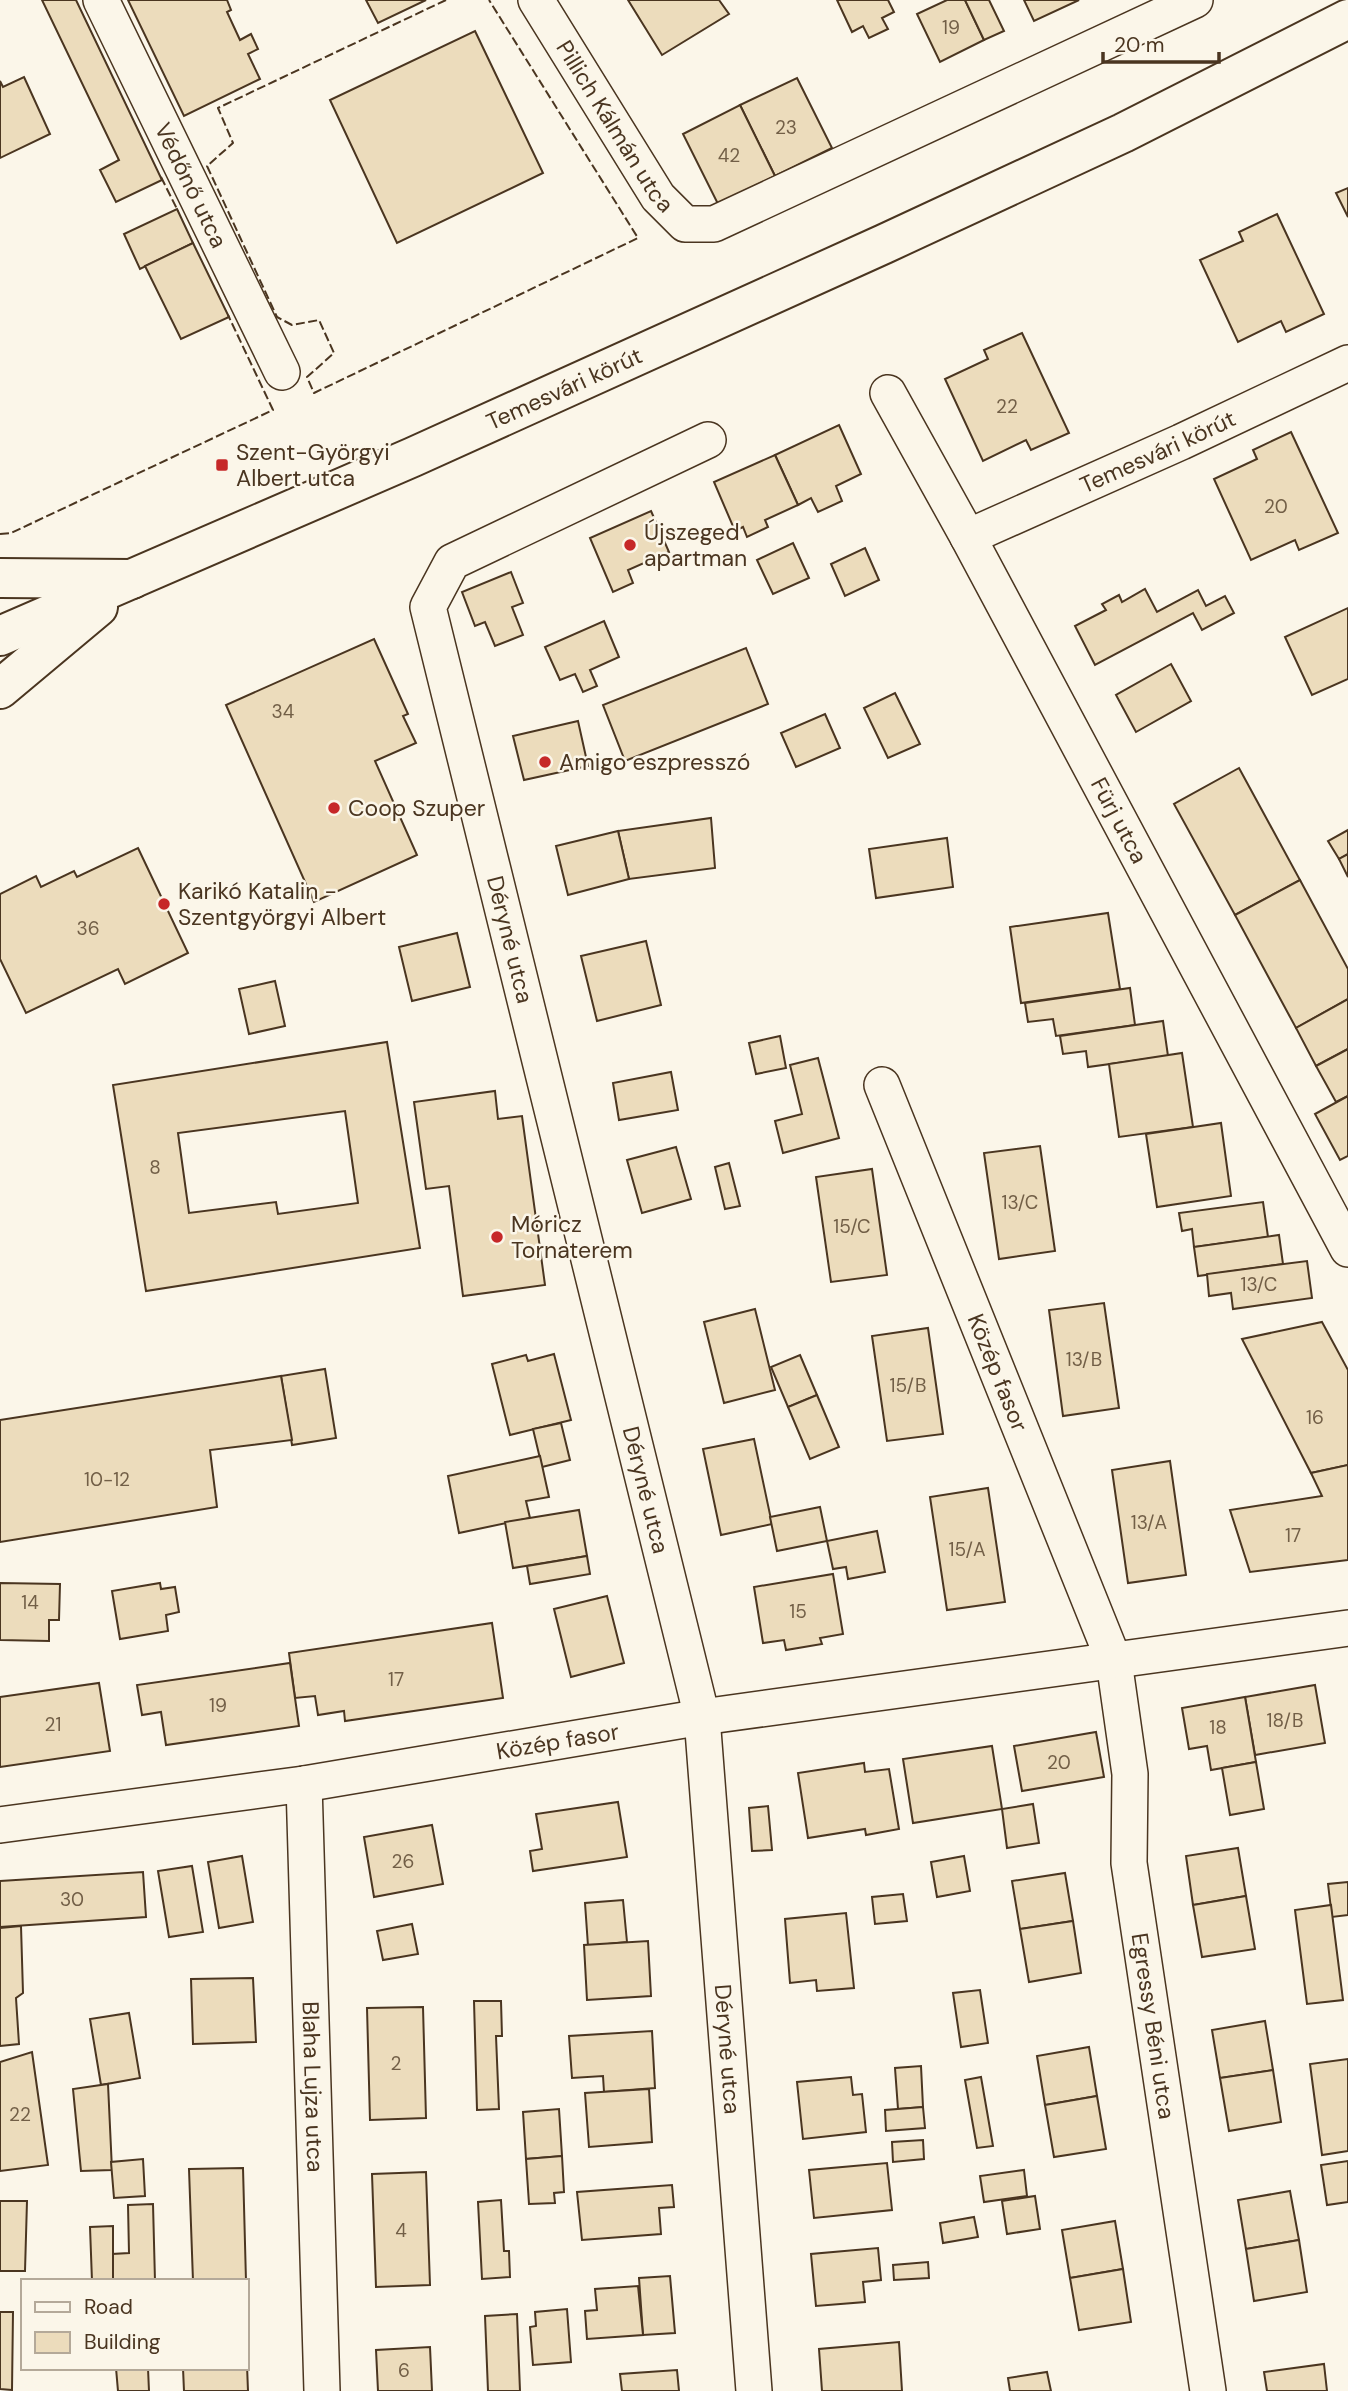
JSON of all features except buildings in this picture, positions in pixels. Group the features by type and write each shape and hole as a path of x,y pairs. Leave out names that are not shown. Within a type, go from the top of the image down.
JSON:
{"main road":[{"name":"Temesvári körút","path":"0,636 413,457 884,244 1123,133 1348,19"},
{"path":"0,578 132,579"},
{"path":"0,689 132,579"}],"street":[{"name":"Védőnő utca","path":"101,0 282,372"},
{"name":"Pillich Kálmán utca","path":"536,0 658,198 685,224 714,224 1195,0"},
{"name":"Temesvári körút","path":"968,537 1181,442 1348,363"},
{"name":"Fürj utca","path":"888,393 968,537 1348,1249"},
{"name":"Déryné utca","path":"708,440 452,562 428,607 702,1717 754,2391"},
{"name":"Közép fasor","path":"882,1085 1114,1661"},
{"name":"Közép fasor","path":"0,1825 304,1784 702,1717 1348,1628"},
{"name":"Egressy Béni utca","path":"1114,1661 1130,1774 1129,1863 1208,2391"},
{"name":"Blaha Lujza utca","path":"304,1784 322,2391"}],"fence":[{"path":"446,0 218,108 233,143 207,166 277,317 292,325 319,320 334,353 307,377 314,393 638,238 489,0"},
{"path":"161,177 178,211"},
{"path":"0,534 11,533 273,410 228,315"}],"place":[{"name":"Szent-Györgyi Albert utca","path":"222,465"},
{"name":"Újszeged apartman","path":"630,545"},
{"name":"Amigo eszpresszó","path":"545,762"},
{"name":"Coop Szuper","path":"334,808"},
{"name":"Karikó Katalin - Szentgyörgyi Albert","path":"164,904"},
{"name":"Móricz Tornaterem","path":"497,1237"}]}
